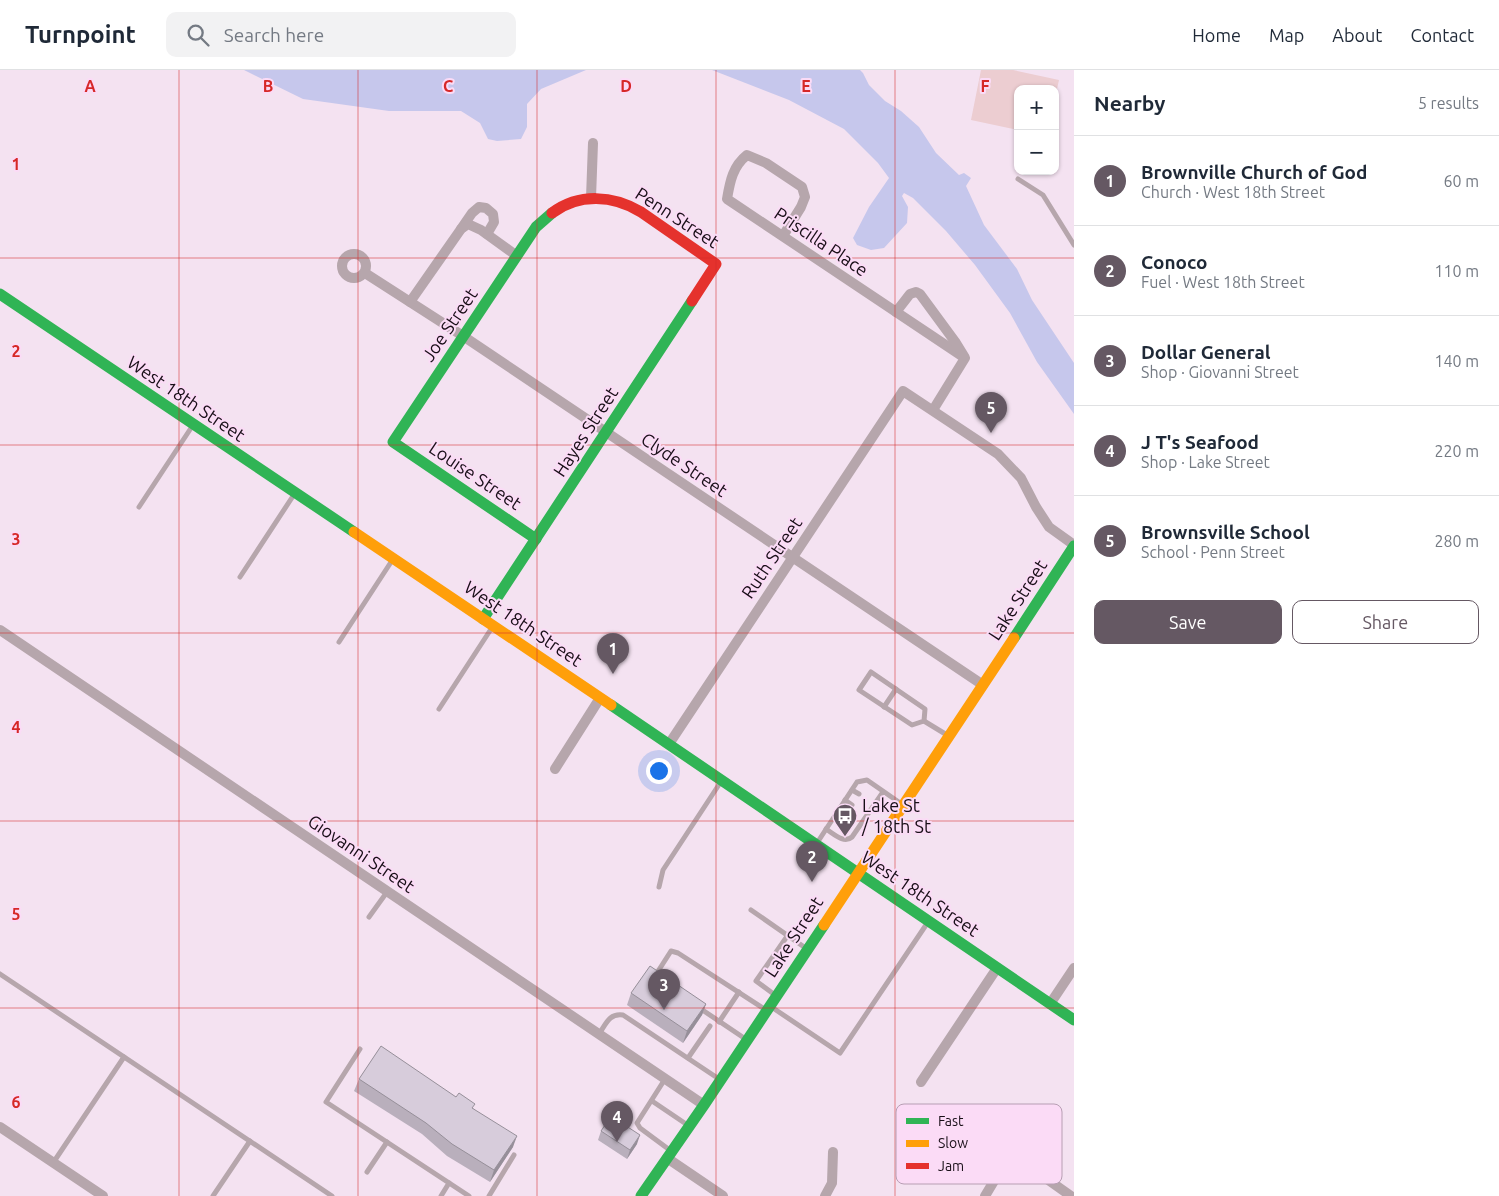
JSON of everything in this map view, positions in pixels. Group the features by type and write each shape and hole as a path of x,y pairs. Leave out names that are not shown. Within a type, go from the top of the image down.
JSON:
{"street":[{"path":"592,198 593,143"},
{"name":"Priscilla Place","path":"783,236 802,207 805,197 802,187 766,163 747,155 739,161 730,179 728,199 783,236 896,312 965,358"},
{"name":"Penn Street","path":"536,227 548,215 559,208 580,200 592,198 616,200 635,209 716,264"},
{"path":"410,302 472,213 479,207 486,208 493,214 494,222 487,234"},
{"path":"461,229 468,224 487,234 517,256"},
{"name":"Joe Street","path":"393,442 536,227"},
{"name":"Hayes Street","path":"483,618 716,264"},
{"name":"Clyde Street","path":"365,273 463,336 983,685"},
{"path":"896,312 910,294 916,292 920,294 965,358 932,410 998,454 1021,478 1049,527 1074,546"},
{"name":"West 18th Street","path":"0,294 483,618 1074,1020"},
{"name":"Ruth Street","path":"669,744 903,391 932,410"},
{"name":"Louise Street","path":"393,442 536,539"},
{"name":"Lake Street","path":"641,1196 777,996 1074,546"},
{"name":"Giovanni Street","path":"0,630 704,1105"},
{"path":"555,769 600,698"},
{"path":"921,1082 997,968"},
{"path":"1050,1004 1074,968"},
{"path":"0,1126 103,1196"},
{"path":"825,1196 832,1183 833,1152"},
{"path":"669,1155 722,1196"},
{"path":"985,1196 992,1184"},
{"path":"1054,1184 1071,1196"}],"lane":[{"path":"1018,179 1043,195 1074,245"},
{"path":"139,507 193,424"},
{"path":"240,577 295,493"},
{"path":"339,642 394,559"},
{"path":"439,708 493,625"},
{"path":"924,721 925,709 871,672 859,690 912,725 924,721 949,736"},
{"path":"884,707 896,690"},
{"path":"659,887 663,870 722,780"},
{"path":"816,845 857,782 867,780 903,805"},
{"path":"852,790 859,794"},
{"path":"826,829 843,840 849,840 884,792"},
{"path":"845,800 852,805"},
{"path":"868,800 875,804"},
{"path":"861,811 867,815"},
{"path":"838,812 844,816"},
{"path":"853,822 860,826"},
{"path":"369,917 387,891"},
{"path":"751,910 808,949"},
{"path":"657,979 656,974 671,951 678,953 840,1053 928,922"},
{"path":"777,996 756,981 788,935"},
{"path":"0,974 332,1196"},
{"path":"720,1022 739,992"},
{"path":"696,1006 747,1040"},
{"path":"599,1034 611,1016 616,1014 623,1015 721,1080"},
{"path":"688,1058 710,1026"},
{"path":"360,1049 326,1102 469,1196"},
{"path":"53,1162 124,1057"},
{"path":"666,1079 637,1123 669,1155"},
{"path":"652,1101 690,1126"},
{"path":"213,1196 250,1141"},
{"path":"367,1172 387,1142"},
{"path":"489,1196 514,1155"},
{"path":"440,1196 449,1183"}],"shaded area":[{"path":"981,70 1013,70 1059,80 1058,85 1014,85 1014,129 971,120"}],"water":[{"path":"244,70 586,70 541,89 527,104 527,127 521,139 497,141 488,139 480,123 461,111 389,111 303,99"},
{"path":"712,70 860,70 869,85 885,101 901,111 919,127 936,153 959,175 964,173 971,178 966,186 984,225 1017,269 1032,300 1074,363 1074,414 1037,362 1010,313 975,265 946,231 913,198 904,193 902,196 908,207 907,223 884,248 871,250 857,245 853,238 869,207 889,178 878,163 844,129 789,100"}],"building":[{"path":"650,966 706,1004 687,1031 631,993"},
{"path":"381,1046 456,1097 459,1093 475,1104 472,1108 517,1136 494,1170 452,1144 426,1123 359,1079"},
{"path":"611,1116 640,1135 630,1150 601,1131"}],"traffic: fast":[{"path":"536,539 393,442 536,227 552,213"},
{"path":"0,294 354,532"},
{"path":"483,619 692,301"},
{"path":"1014,638 1074,546"},
{"path":"611,705 1074,1020"},
{"path":"641,1196 824,925"}],"traffic: slow":[{"path":"354,532 611,705"},
{"path":"824,925 1014,638"}],"traffic: jam":[{"path":"552,213 573,202 585,199 619,202 641,212 716,264 692,301"}],"place":[{"name":"Brownsville School","path":"991,433"},
{"name":"Brownville Church of God","path":"613,674"},
{"name":"Lake St / 18th St","path":"845,837"},
{"name":"Conoco","path":"812,882"},
{"name":"Dollar General","path":"664,1010"},
{"name":"J T's Seafood","path":"617,1142"}]}
